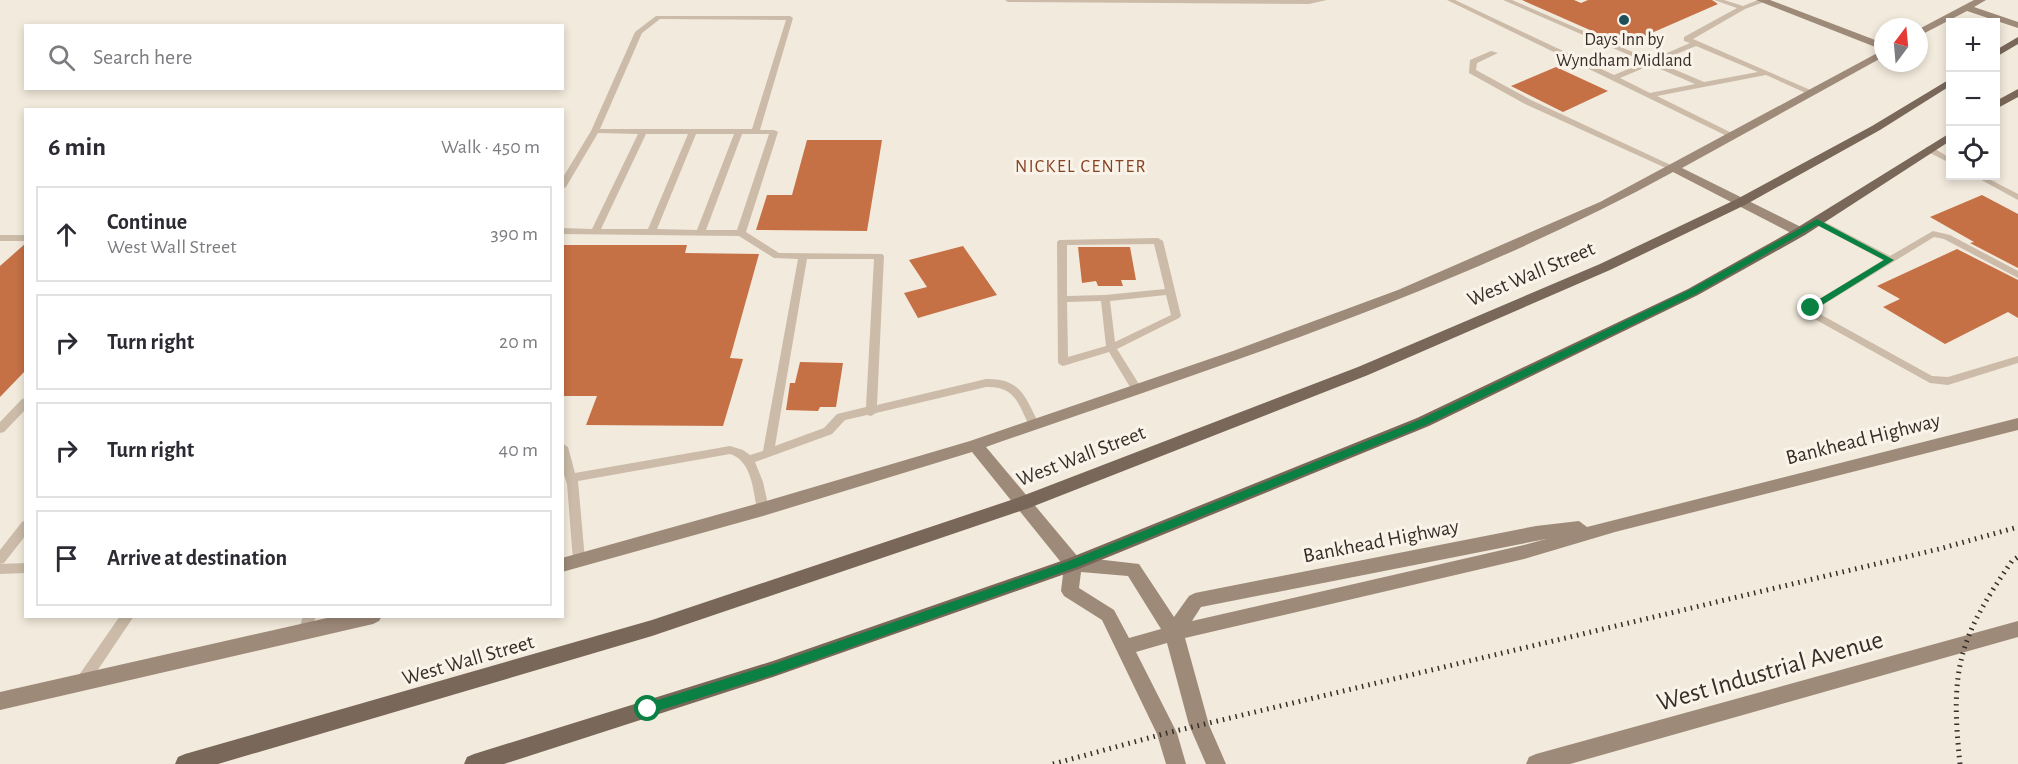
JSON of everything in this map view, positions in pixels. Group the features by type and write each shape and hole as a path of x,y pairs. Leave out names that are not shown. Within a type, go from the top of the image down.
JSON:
{"main road":[{"path":"2000,51 2018,40"},
{"name":"West Wall Street","path":"185,764 652,628 1023,503 1363,371 1605,267 1741,202 1876,128 1946,84"},
{"path":"2000,103 2018,92"},
{"path":"474,764 773,669 1073,564 1423,422 1693,292 1800,232 1946,138"}],"street":[{"path":"1761,0 1874,44"},
{"path":"1928,28 1981,0"},
{"path":"1966,8 2018,25"},
{"name":"West Wall Street","path":"564,564 763,509 975,445 1403,293 1604,205 1874,58"},
{"path":"1671,167 1800,232"},
{"name":"Bankhead Highway","path":"1124,648 1174,633 1524,552 1615,525 2018,424"},
{"path":"975,445 1073,564 1070,591 1108,615 1167,733 1176,764"},
{"name":"Bankhead Highway","path":"1174,633 1195,601 1536,533 1615,525"},
{"path":"1073,564 1133,569 1174,633 1199,725 1216,764"},
{"path":"0,701 82,683 307,625 358,618"},
{"name":"West Industrial Avenue","path":"1536,764 2018,629"}],"lane":[{"path":"1008,0 1309,2 1324,0"},
{"path":"1450,0 1732,135"},
{"path":"1506,0 1704,85"},
{"path":"1717,0 1743,8"},
{"path":"1761,0 1687,37 1696,43 1811,92"},
{"path":"564,184 594,131 639,32 658,17 790,18 755,132"},
{"path":"1614,78 1696,43"},
{"path":"1494,53 1473,62 1473,71 1528,102 1671,167"},
{"path":"1650,96 1766,73"},
{"path":"594,131 774,132 741,233"},
{"path":"595,231 643,131"},
{"path":"651,232 693,132"},
{"path":"700,233 739,132"},
{"path":"1929,149 1946,159"},
{"path":"1986,180 2018,197"},
{"path":"1817,221 1890,260"},
{"path":"564,231 741,233 777,256 879,256 871,412"},
{"path":"2018,275 1947,237 1933,234 1811,308 1814,315 1930,379 1948,381 2018,359"},
{"path":"0,238 24,238"},
{"path":"1062,242 1158,242 1170,292 1176,316 1111,348 1063,362 1062,242"},
{"path":"768,453 803,256"},
{"path":"1063,298 1105,298 1170,292"},
{"path":"1105,298 1111,348 1137,389"},
{"path":"749,460 828,431 841,417 871,412 986,383 1006,382 1012,386 1034,424"},
{"path":"0,429 24,404"},
{"path":"572,478 730,450 740,451 749,460 763,509"},
{"path":"564,453 572,478 579,560"},
{"path":"0,559 24,528"},
{"path":"0,569 24,568"},
{"path":"82,683 127,618"}],"building":[{"name":"Days Inn by Wyndham Midland","path":"1522,0 1574,0 1581,3 1588,0 1712,0 1718,4 1624,45"},
{"path":"1556,67 1608,91 1563,112 1511,86"},
{"path":"807,140 882,140 867,231 756,230 767,195 792,195"},
{"path":"1982,195 2018,214 2018,268 1970,243 1974,242 1930,217"},
{"path":"24,245 24,372 0,397 0,266"},
{"path":"564,245 687,245 685,253 759,254 730,358 743,359 723,426 586,425 597,396 564,396"},
{"path":"963,246 997,295 918,318 904,293 927,287 909,260"},
{"path":"1078,247 1130,247 1136,280 1121,280 1123,286 1098,286 1096,281 1082,283"},
{"path":"1957,249 2018,280 2018,318 2008,312 1945,344 1883,307 1900,299 1877,286"},
{"path":"800,362 843,363 836,407 820,407 818,411 786,410 790,383 795,383"}],"railway":[{"path":"1053,764 1167,733 1939,549 2018,527"},
{"path":"1960,764 1956,704 1962,656 1980,612 2012,561 2018,557"}],"place":[{"name":"Days Inn by Wyndham Midland","path":"1624,20"}],"district":[{"name":"NICKEL CENTER","path":"1081,167"}],"route":[{"path":"648,709 773,669 1073,564 1423,422 1693,292 1817,221 1890,260 1811,308"}]}
